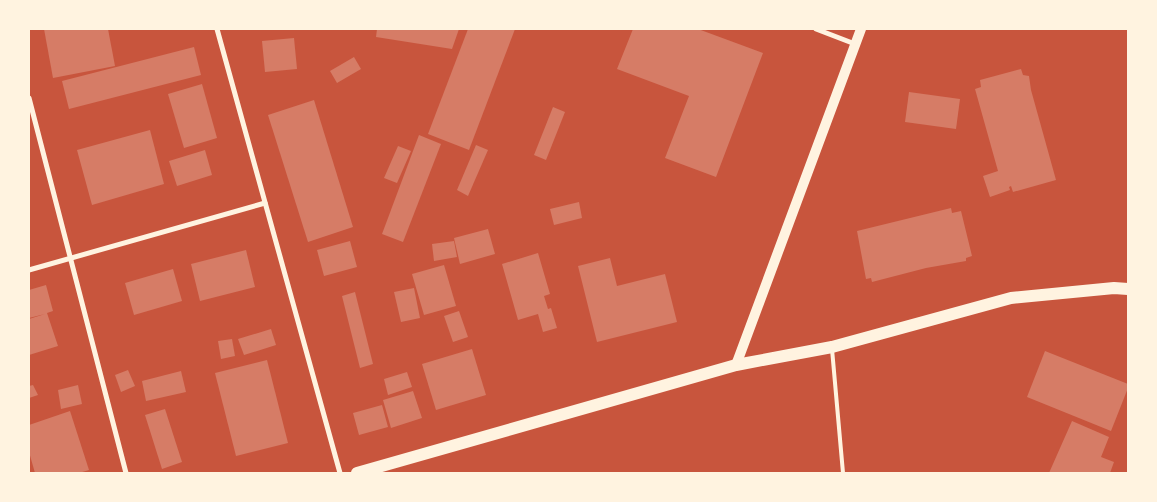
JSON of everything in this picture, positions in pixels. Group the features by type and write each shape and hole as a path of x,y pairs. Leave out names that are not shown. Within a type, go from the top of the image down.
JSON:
{"main road":[{"path":"736,365 861,29"},
{"path":"357,473 736,365 832,347 1011,298 1128,288"}],"street":[{"path":"217,29 340,473"},
{"path":"816,29 856,44"},
{"path":"29,98 126,473"},
{"path":"29,270 265,203"}],"lane":[{"path":"832,347 843,473"}],"building":[{"path":"44,29 108,29 115,66 53,78"},
{"path":"377,29 459,29 452,49 376,37"},
{"path":"468,29 515,29 469,150 428,134"},
{"path":"633,29 698,29 763,53 716,177 665,158 689,96 617,69"},
{"path":"294,38 297,69 265,72 262,41"},
{"path":"194,47 201,75 69,109 62,81"},
{"path":"354,57 361,69 337,83 330,71"},
{"path":"1021,69 1023,75 1029,76 1031,90 1056,180 1013,192 1011,186 1009,187 1010,190 990,197 983,176 998,171 975,89 981,87 980,80"},
{"path":"202,84 217,138 184,148 168,94"},
{"path":"909,92 960,99 956,129 905,122"},
{"path":"314,100 353,227 308,242 268,115"},
{"path":"553,107 565,112 546,160 534,155"},
{"path":"150,130 164,184 92,205 77,150"},
{"path":"419,135 441,144 403,242 382,234"},
{"path":"476,145 488,150 468,196 457,190"},
{"path":"398,146 411,151 397,183 384,178"},
{"path":"205,150 212,175 177,186 169,161"},
{"path":"579,202 582,218 554,225 550,209"},
{"path":"951,208 952,213 961,211 972,256 966,258 966,261 926,268 872,282 871,278 866,279 857,231"},
{"path":"488,229 495,254 460,264 454,238"},
{"path":"350,241 357,267 324,276 317,250"},
{"path":"454,241 457,257 434,261 432,244"},
{"path":"246,250 255,287 200,301 191,264"},
{"path":"538,253 550,294 544,296 548,309 551,308 557,328 543,332 538,314 518,320 502,264"},
{"path":"610,258 617,286 665,274 677,322 597,342 578,266"},
{"path":"444,265 456,306 424,315 412,274"},
{"path":"173,269 182,301 134,315 125,283"},
{"path":"46,285 53,311 47,313 58,346 29,355 29,319 45,314 29,318 29,290"},
{"path":"414,288 420,318 401,322 394,292"},
{"path":"355,292 373,364 360,368 342,296"},
{"path":"459,311 468,337 453,342 444,316"},
{"path":"271,329 276,345 244,355 238,339"},
{"path":"232,339 235,356 221,359 218,341"},
{"path":"472,349 486,395 436,410 422,364"},
{"path":"1045,351 1128,384 1111,431 1027,397"},
{"path":"267,360 288,443 236,456 215,373"},
{"path":"128,370 135,386 121,392 115,375"},
{"path":"181,371 186,392 146,401 142,381"},
{"path":"407,372 412,387 388,395 384,379"},
{"path":"33,385 38,395 29,398 29,386"},
{"path":"78,385 82,404 61,409 58,390"},
{"path":"413,391 422,418 391,428 383,400"},
{"path":"382,405 388,427 359,435 353,413"},
{"path":"165,409 182,462 162,469 145,415"},
{"path":"70,411 89,470 79,473 35,473 29,452 29,425"},
{"path":"1072,421 1109,437 1101,457 1114,462 1110,473 1049,473"}]}
